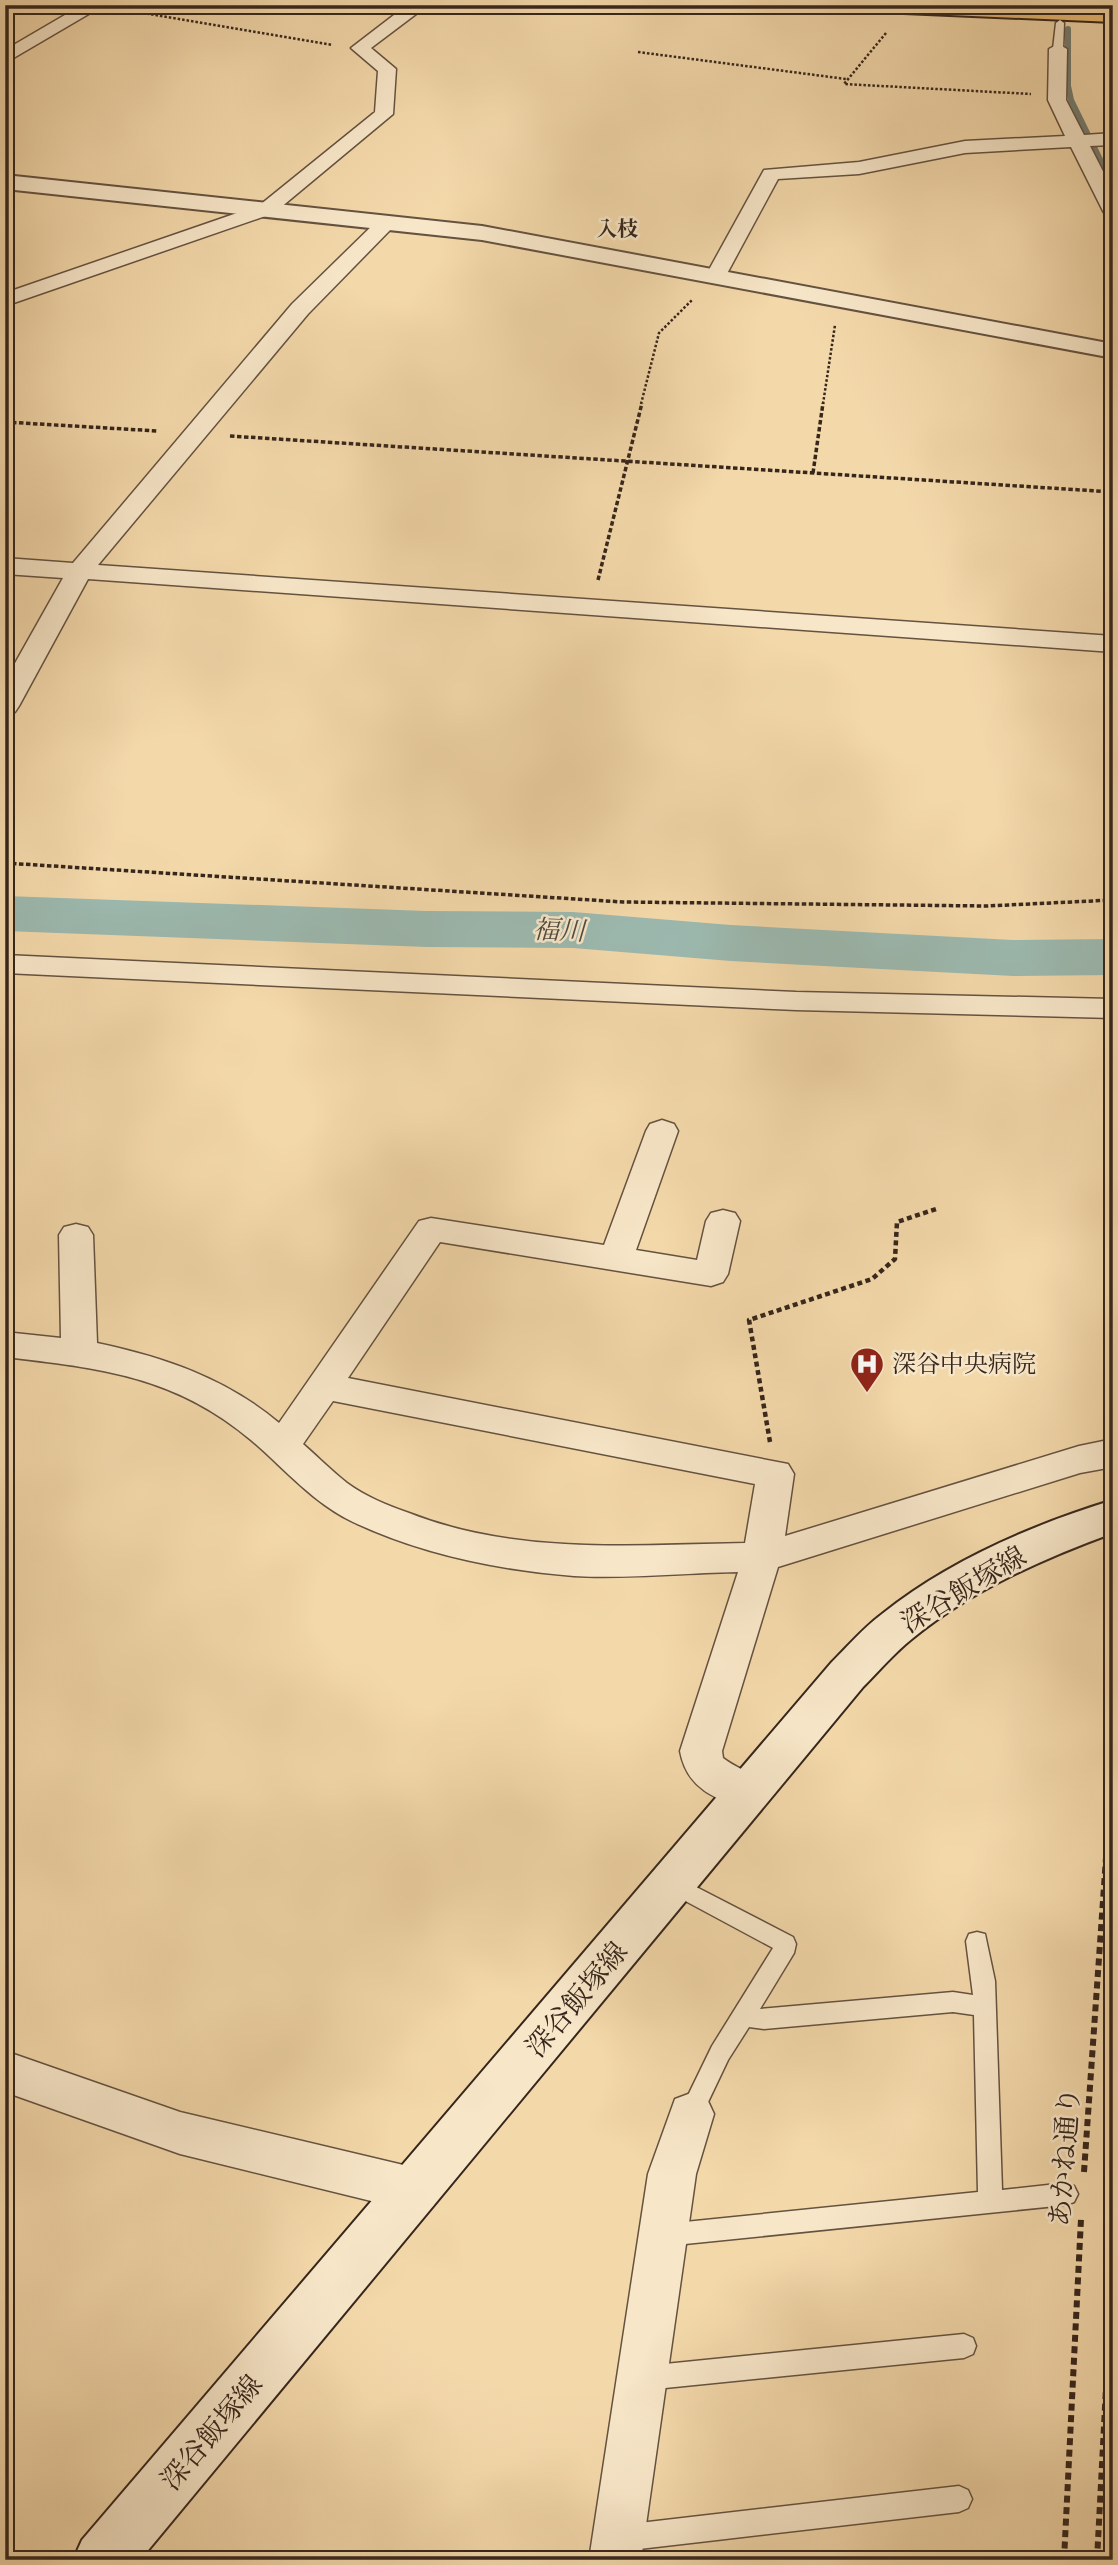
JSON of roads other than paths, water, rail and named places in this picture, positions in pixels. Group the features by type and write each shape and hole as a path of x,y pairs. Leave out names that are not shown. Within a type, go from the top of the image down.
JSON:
{"highway":[{"path":"858,5 1113,16"}],"street":[{"path":"5,300 267,209 384,114 387,69 360,48 419,5"},
{"path":"5,58 102,6"},
{"path":"1058,50 1056,95 1113,211"},
{"path":"716,277 771,174 859,167 965,146 1113,139"},
{"path":"5,182 482,233 1113,351"},
{"path":"5,706 79,572 300,309 387,222"},
{"path":"5,566 1113,644"},
{"path":"5,964 796,1001 983,1003 1113,1009"},
{"path":"616,1259 662,1131"},
{"path":"281,1448 431,1229 711,1274 723,1221"},
{"path":"76,1235 79,1353"},
{"path":"5,1344 79,1353 145,1366 201,1388 241,1413 334,1493 366,1512 412,1530 479,1549 575,1561 762,1557 1113,1452"},
{"path":"324,1386 775,1474 762,1557 701,1751 704,1767 720,1780 749,1793"},
{"name":"深谷飯塚線","path":"102,2560 416,2190 846,1675 896,1627 937,1598 1047,1540 1113,1516"},
{"path":"5,2071 180,2133 416,2190"},
{"path":"617,2549 672,2174 691,2114"}],"lane":[{"path":"1058,50 1060,23"},
{"path":"673,1884 785,1944 783,1953 720,2053 691,2114"},
{"path":"977,1941 985,2007 990,2202"},
{"path":"744,2016 764,2019 953,2002 985,2007"},
{"path":"663,2232 698,2232 1077,2193"},
{"path":"642,2368 665,2376 964,2346"},
{"path":"617,2549 959,2499"}],"waterway":[{"path":"1068,29 1068,86 1071,100 1113,186"},
{"name":"福川","path":"5,913 427,929 573,930 731,943 1013,958 1113,957"}],"place":[{"name":"深谷中央病院","path":"867,1394"}],"district":[{"name":"入枝","path":"617,229"}]}
